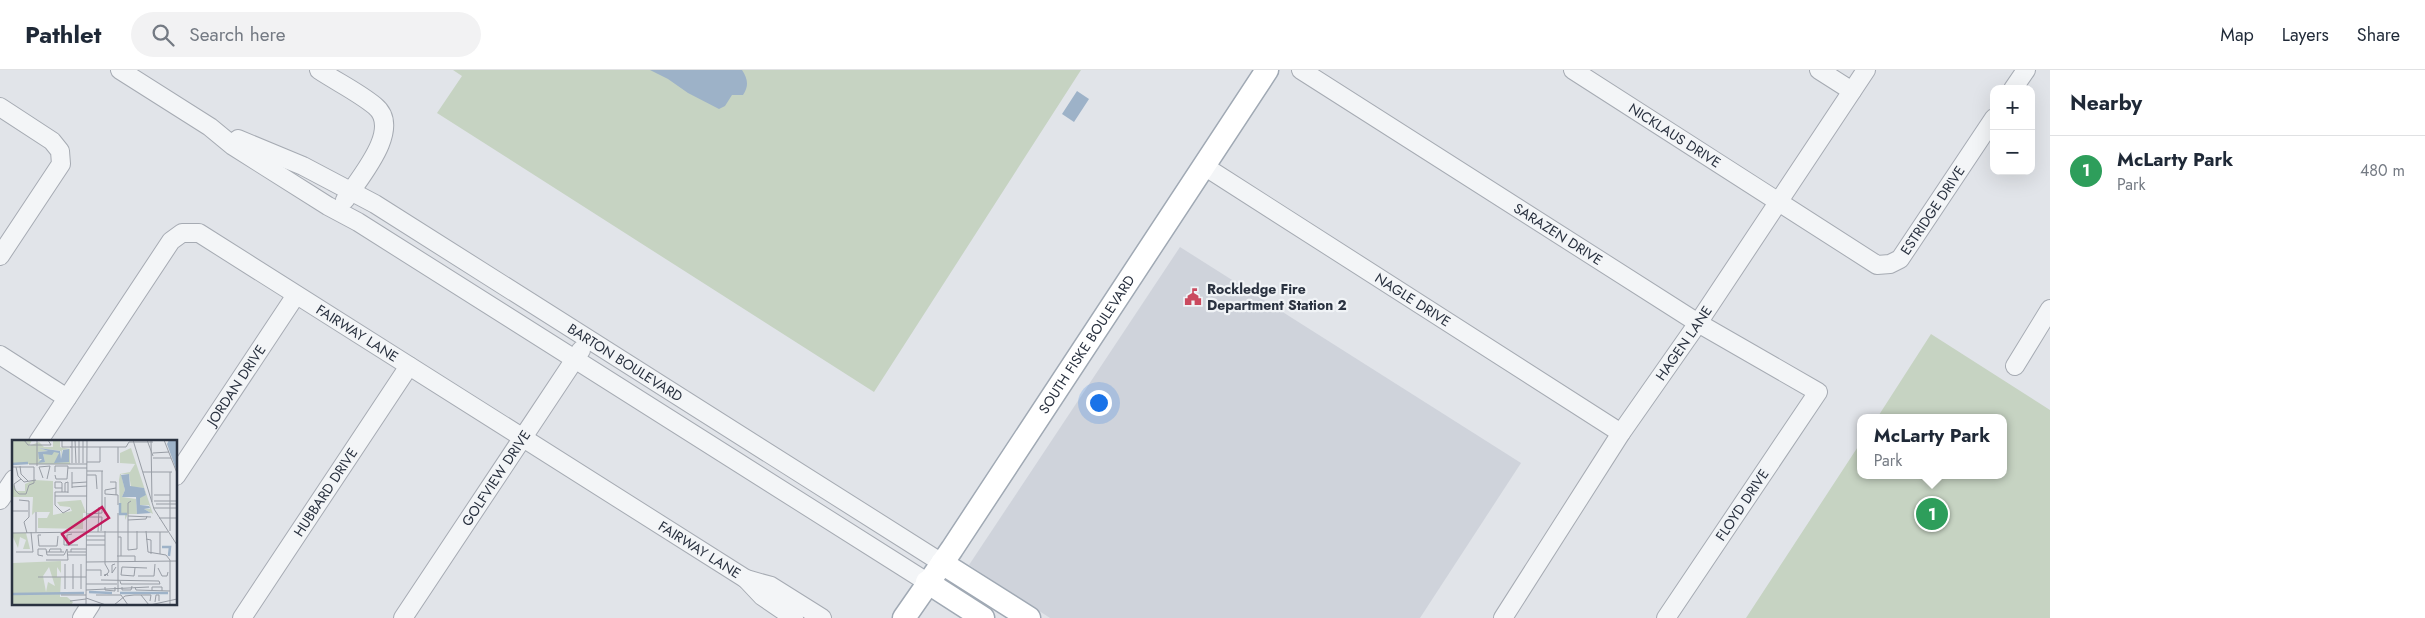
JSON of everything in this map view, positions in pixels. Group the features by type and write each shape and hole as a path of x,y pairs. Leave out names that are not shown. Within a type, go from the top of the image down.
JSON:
{"main road":[{"name":"SOUTH FISKE BOULEVARD","path":"904,618 1267,70"},
{"name":"BARTON BOULEVARD","path":"942,563 1029,618"},
{"name":"BARTON BOULEVARD","path":"927,582 983,618"}],"street":[{"name":"BARTON BOULEVARD","path":"120,70 210,127 233,146 575,359 927,582"},
{"path":"319,70 376,107 385,122 383,140 338,211"},
{"name":"SARAZEN DRIVE","path":"1301,70 1698,323 1818,392"},
{"name":"NICKLAUS DRIVE","path":"1573,70 1777,202"},
{"path":"1819,70 1852,91"},
{"name":"HAGEN LANE","path":"1503,618 1621,433 1698,323 1866,70"},
{"path":"2016,85 2026,70"},
{"path":"0,107 52,141 60,152 60,164 0,256"},
{"name":"ESTRIDGE DRIVE","path":"1777,202 1877,266 1890,264 1900,259 1990,124"},
{"name":"BARTON BOULEVARD","path":"210,127 303,166 351,191 942,563"},
{"name":"NAGLE DRIVE","path":"1204,166 1621,433"},
{"name":"FAIRWAY LANE","path":"39,440 171,240 182,233 199,233 746,578 771,586 822,618"},
{"name":"JORDAN DRIVE","path":"178,473 296,295"},
{"path":"2015,366 2047,321"},
{"name":"GOLFVIEW DRIVE","path":"403,618 588,339"},
{"path":"0,355 67,398"},
{"name":"HUBBARD DRIVE","path":"242,618 409,366"},
{"name":"FLOYD DRIVE","path":"1666,618 1818,392"},
{"path":"0,500 12,482"},
{"path":"827,519 840,499"},
{"name":"FAIRWAY LANE","path":"746,578 762,596 794,618"},
{"path":"82,618 90,606"}],"shaded area":[{"path":"1180,247 1521,463 1420,618 1050,618 969,565"}],"green space":[{"path":"453,70 1081,70 874,392 437,113 462,76"},
{"path":"1931,334 2050,410 2050,618 1746,618 1857,448 1857,479 2007,479 2007,414 1880,414"}],"water":[{"path":"650,70 742,70 747,79 747,86 743,95 732,95 725,106 719,109"},
{"path":"1077,91 1089,99 1074,122 1062,114"}],"place":[{"name":"Rockledge Fire Department Station 2","path":"1193,297"},
{"name":"McLarty Park","path":"1932,514"}]}
